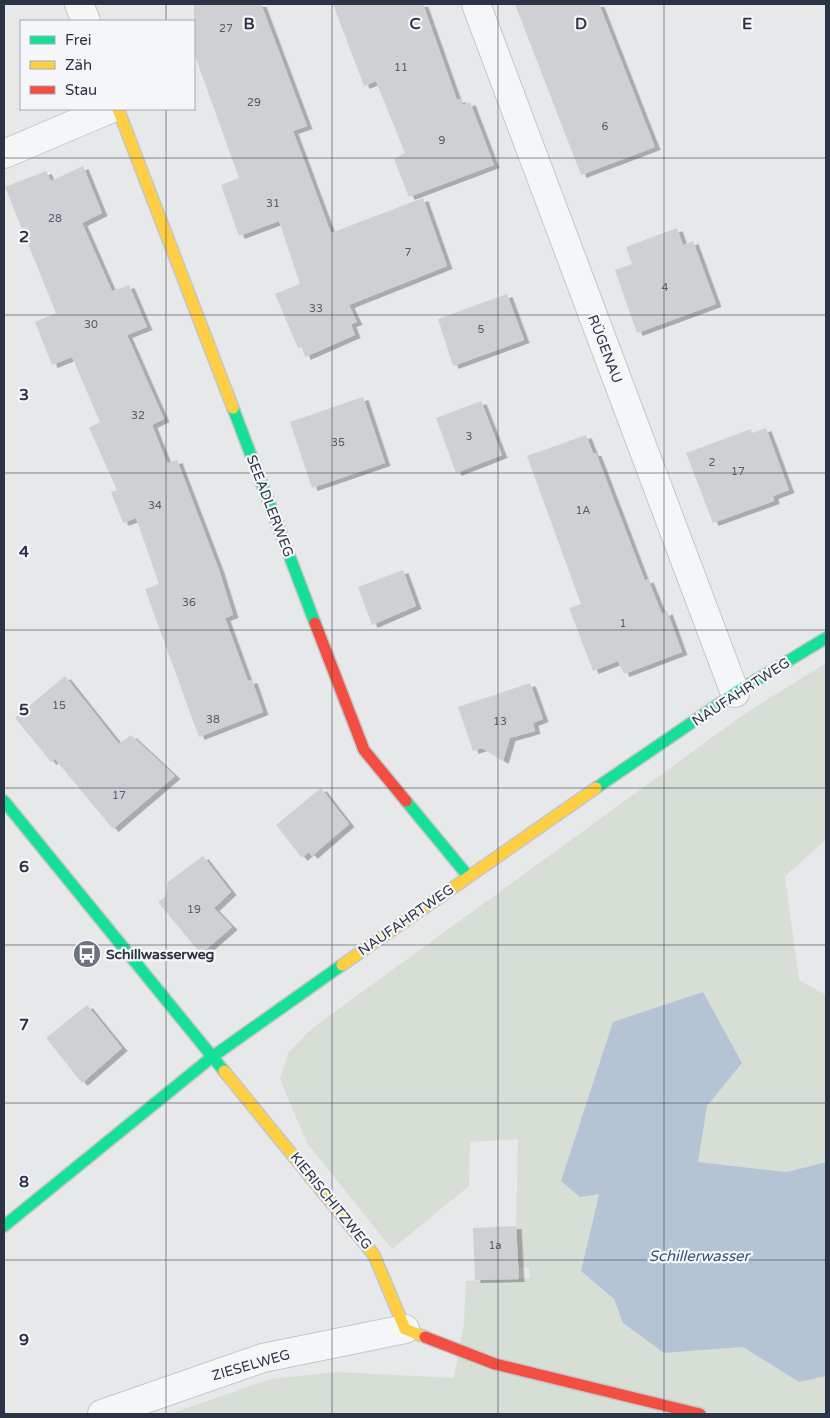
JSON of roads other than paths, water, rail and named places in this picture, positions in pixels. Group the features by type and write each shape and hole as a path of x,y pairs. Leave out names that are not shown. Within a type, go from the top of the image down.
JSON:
{"street":[{"path":"79,4 86,20"},
{"name":"RÜGENAU","path":"476,4 735,693"},
{"path":"4,154 108,110"},
{"name":"SEEADLERWEG","path":"118,110 364,750 468,876"},
{"name":"NAUFAHRTWEG","path":"4,1226 212,1056 468,876 735,693 826,638"},
{"path":"4,801 212,1056"},
{"name":"KIERISCHITZWEG","path":"212,1056 374,1255 405,1329"},
{"path":"405,1329 495,1364 700,1414"},
{"name":"ZIESELWEG","path":"102,1414 263,1358 405,1329"}],"water":[{"name":"Schillerwasser","path":"703,992 742,1063 707,1106 698,1162 787,1172 826,1162 826,1376 799,1382 743,1347 664,1353 623,1323 614,1299 581,1271 599,1194 580,1197 561,1181 613,1022"}],"place":[{"name":"Schillwasserweg","path":"87,954"}]}
